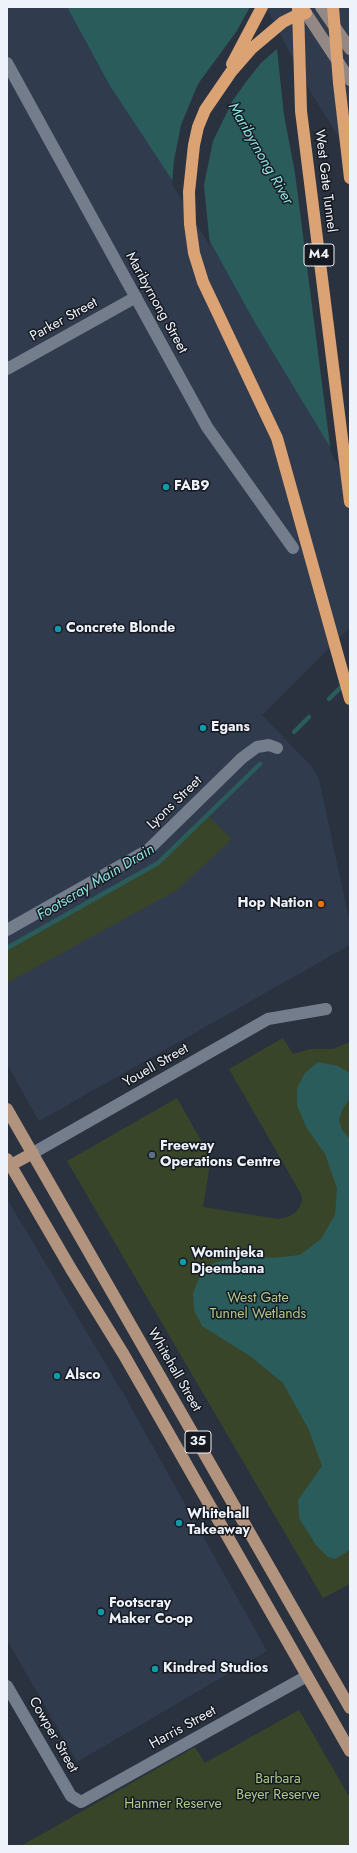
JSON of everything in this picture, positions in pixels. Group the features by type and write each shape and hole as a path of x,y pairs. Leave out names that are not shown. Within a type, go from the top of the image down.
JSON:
{"highway":[{"path":"215,95 262,7"},
{"path":"302,9 293,17 283,22 251,49 231,72 205,110 198,127 194,145 189,192 190,224 194,253 203,282 277,438 350,699"},
{"name":"West Gate Tunnel","path":"302,9 301,111 350,502"},
{"name":"West Gate Tunnel","path":"326,10 339,83 350,178"}],"main road":[{"name":"Whitehall Street","path":"7,1109 350,1708"},
{"name":"Youell Street","path":"8,1163 33,1153"},
{"name":"35","path":"8,1163 157,1415 350,1751"},
{"path":"157,1415 176,1404"},
{"path":"307,1676 325,1665"}],"street":[{"path":"302,9 316,11 326,10 350,49"},
{"path":"302,9 350,80"},
{"name":"Maribyrnong Street","path":"7,63 207,427 293,548"},
{"name":"Parker Street","path":"7,369 136,297"},
{"name":"Lyons Street","path":"7,930 148,850 242,758 257,747 269,745 277,748"},
{"name":"Youell Street","path":"33,1153 268,1019 326,1009"},
{"name":"Harris Street","path":"74,1799 84,1802 307,1676"},
{"name":"Cowper Street","path":"7,1686 74,1799"}],"shaded area":[{"path":"7,7 67,7 110,86 197,218 255,323 350,479 350,627 262,715 312,767 319,779 350,924 350,945 39,1121 7,1064"},
{"path":"264,7 350,7 350,159 309,92"},
{"path":"7,1199 123,1393 267,1651 77,1762 7,1640"}],"green space":[{"path":"207,815 232,839 177,890 7,983 7,948 158,863"},
{"name":"West Gate Tunnel Wetlands","path":"283,1038 293,1054 310,1049 333,1049 350,1042 350,1584 323,1598 67,1161 177,1098 211,1158 203,1207 278,1219 288,1217 296,1212 300,1206 302,1200 301,1194 229,1069"},
{"path":"299,1710 350,1798 350,1846 21,1846 195,1747 205,1763"}],"water":[{"name":"Maribyrnong River","path":"67,7 264,7 274,27 338,460 255,323 197,218 110,86"},
{"path":"318,1062 338,1066 350,1073 350,1098 342,1110 339,1120 342,1130 350,1139 350,1550 335,1559 328,1557 316,1545 299,1518 298,1500 322,1466 309,1430 283,1383 250,1356 202,1326 194,1310 193,1293 202,1271 216,1262 251,1255 272,1258 300,1255 321,1239 335,1215 337,1188 325,1154 306,1127 297,1105 297,1088 305,1073"}],"pier":[{"path":"250,7 266,7 310,91 350,155 350,481 331,454 295,173 284,115 277,49 261,63 233,100 213,141 204,185 210,246 172,184 174,160 181,125 198,84 236,32"}],"waterway":[{"name":"Footscray Main Drain","path":"329,699 345,683"},
{"name":"Footscray Main Drain","path":"294,732 309,717"},
{"name":"Footscray Main Drain","path":"7,948 158,863 260,764"}],"place":[{"name":"FAB9","path":"166,487"},
{"name":"Concrete Blonde","path":"58,629"},
{"name":"Egans","path":"203,728"},
{"name":"Hop Nation","path":"321,904"},
{"name":"Freeway Operations Centre","path":"152,1155"},
{"name":"Wominjeka Djeembana","path":"183,1262"},
{"name":"Alsco","path":"57,1376"},
{"name":"Whitehall Takeaway","path":"179,1523"},
{"name":"Footscray Maker Co-op","path":"101,1612"},
{"name":"Kindred Studios","path":"155,1669"}],"park label":[{"name":"Barbara Beyer Reserve","path":"278,1788"},
{"name":"Hanmer Reserve","path":"173,1805"}]}
